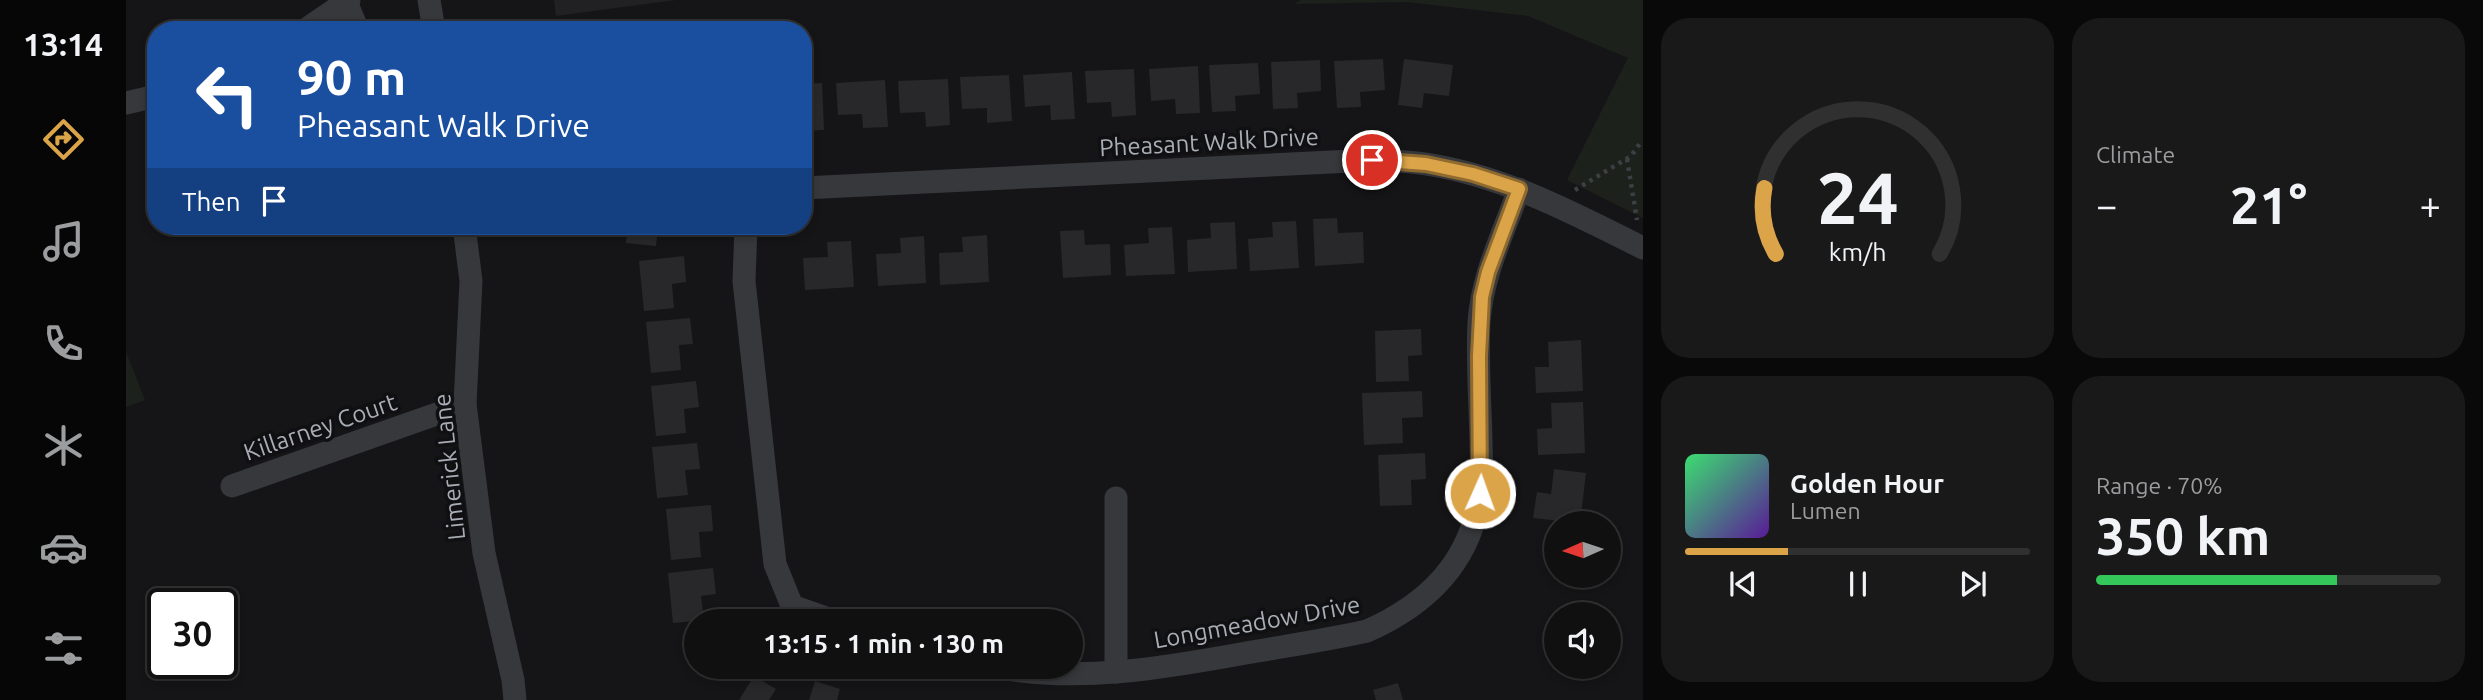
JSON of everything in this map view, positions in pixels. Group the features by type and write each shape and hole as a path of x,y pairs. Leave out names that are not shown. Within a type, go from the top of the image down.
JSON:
{"street":[{"path":"429,0 432,21"},
{"path":"318,21 348,1 355,21"},
{"path":"126,103 147,98"},
{"name":"Pheasant Walk Drive","path":"812,188 1372,160 1426,164 1473,174 1553,203 1642,247"},
{"name":"Longmeadow Drive","path":"1083,674 1184,665 1367,631 1415,606 1443,578 1459,556 1472,530 1480,493 1479,356 1482,297 1488,272 1519,189"},
{"name":"Limerick Lane","path":"465,235 471,281 465,404 484,553 513,680 515,700"},
{"path":"746,235 744,281 775,564 792,606 801,609"},
{"name":"Killarney Court","path":"232,486 465,404"},
{"path":"1116,498 1116,672"}],"path":[{"path":"1553,203 1627,159 1641,142"},
{"path":"1627,159 1642,247"}],"shaded area":[{"path":"554,0 676,0 556,16"},
{"path":"1301,0 1643,0 1643,218 1567,180 1628,58 1528,16 1407,2 1294,4"},
{"path":"126,352 145,400 126,407"}],"building":[{"path":"1383,59 1385,90 1360,92 1361,107 1337,108 1334,61"},
{"path":"1404,59 1453,65 1449,96 1424,93 1422,108 1398,105"},
{"path":"1320,60 1321,91 1297,93 1298,108 1273,109 1271,62"},
{"path":"1258,63 1260,94 1235,96 1236,111 1212,112 1209,65"},
{"path":"1198,66 1200,113 1176,114 1175,99 1151,101 1149,69"},
{"path":"1134,69 1136,115 1112,117 1111,102 1087,103 1085,71"},
{"path":"1072,72 1075,119 1051,120 1050,105 1025,107 1023,75"},
{"path":"1009,75 1012,121 987,123 987,108 962,109 960,77"},
{"path":"948,79 950,125 926,127 925,112 900,113 898,81"},
{"path":"885,80 888,127 863,128 862,114 838,115 836,83"},
{"path":"822,83 824,130 812,131 812,84"},
{"path":"1337,218 1338,233 1363,232 1364,263 1315,266 1313,219"},
{"path":"1296,221 1299,268 1250,271 1248,239 1273,237 1272,222"},
{"path":"1235,222 1237,269 1188,272 1187,240 1211,238 1210,223"},
{"path":"1172,227 1175,274 1126,276 1124,245 1149,243 1148,228"},
{"path":"1084,230 1085,245 1110,244 1111,275 1063,278 1060,231"},
{"path":"626,235 657,235 656,246 626,243"},
{"path":"987,235 989,282 940,285 939,253 963,252 962,237"},
{"path":"924,236 926,283 878,286 876,254 901,253 900,238"},
{"path":"851,241 854,287 805,290 803,258 828,257 827,242"},
{"path":"684,256 686,282 672,284 674,308 644,311 639,261"},
{"path":"690,318 693,344 679,345 681,370 651,373 646,322"},
{"path":"1421,329 1422,355 1408,356 1409,381 1376,382 1375,331"},
{"path":"1581,340 1583,391 1536,393 1535,367 1549,367 1548,342"},
{"path":"696,381 699,407 684,409 686,433 656,436 651,386"},
{"path":"1422,391 1423,417 1402,418 1403,443 1364,445 1362,393"},
{"path":"1583,402 1585,453 1538,455 1537,429 1552,428 1551,403"},
{"path":"697,443 700,469 685,470 688,495 657,498 652,447"},
{"path":"1425,453 1426,479 1411,480 1412,505 1380,506 1378,455"},
{"path":"1554,469 1586,473 1581,511 1544,511 1544,519 1533,518 1537,492 1551,494"},
{"path":"711,505 713,531 699,532 701,557 671,560 666,509"},
{"path":"713,568 716,594 701,596 703,609 684,609 684,622 673,623 668,573"},
{"path":"752,679 759,679 776,689 769,700 739,700"},
{"path":"815,681 840,689 837,700 809,700"},
{"path":"1398,683 1403,700 1376,700 1373,690"}],"route":[{"path":"1372,160 1426,164 1473,174 1519,189 1488,272 1482,297 1479,322 1482,464 1480,493"}]}
